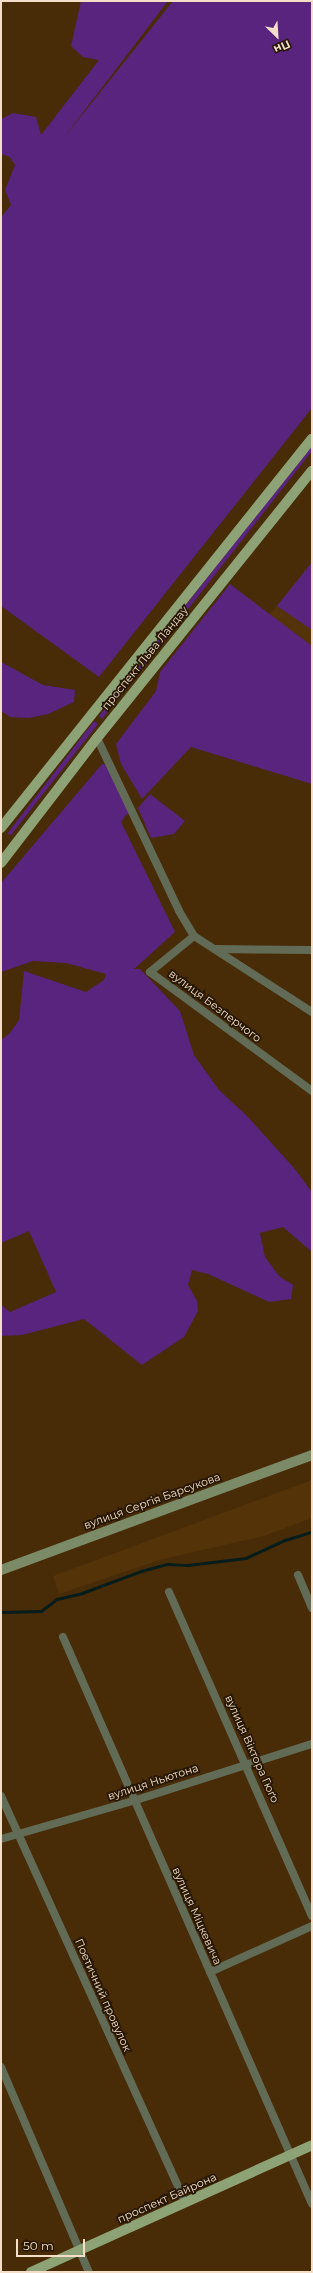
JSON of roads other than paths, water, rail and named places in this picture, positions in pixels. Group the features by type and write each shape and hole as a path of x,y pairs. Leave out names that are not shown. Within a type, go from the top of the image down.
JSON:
{"main road":[{"name":"проспект Льва Ландау","path":"1,828 312,439"},
{"name":"проспект Льва Ландау","path":"1,863 97,738 312,471"},
{"name":"вулиця Сергія Барсукова","path":"1,1570 312,1455"},
{"name":"проспект Байрона","path":"31,2272 312,2146"}],"street":[{"path":"97,738 161,876 194,936 312,1012"},
{"name":"вулиця Безперчого","path":"194,936 150,972 312,1091"},
{"path":"214,949 312,950"},
{"path":"298,1575 312,1608"},
{"name":"вулиця Віктора Гюґо","path":"169,1592 247,1763 312,1916"},
{"name":"вулиця Міцкевича","path":"63,1637 133,1801 312,2204"},
{"name":"вулиця Ньютона","path":"1,1839 133,1801 247,1763 312,1744"},
{"name":"Поетичний провулок","path":"1,1796 185,2202"},
{"path":"210,1972 312,1926"},
{"path":"1,2067 89,2272"}],"waterway":[{"path":"1,1612 41,1611 57,1599 82,1593 141,1571 167,1564 188,1565 246,1558 285,1540 312,1532"}]}
